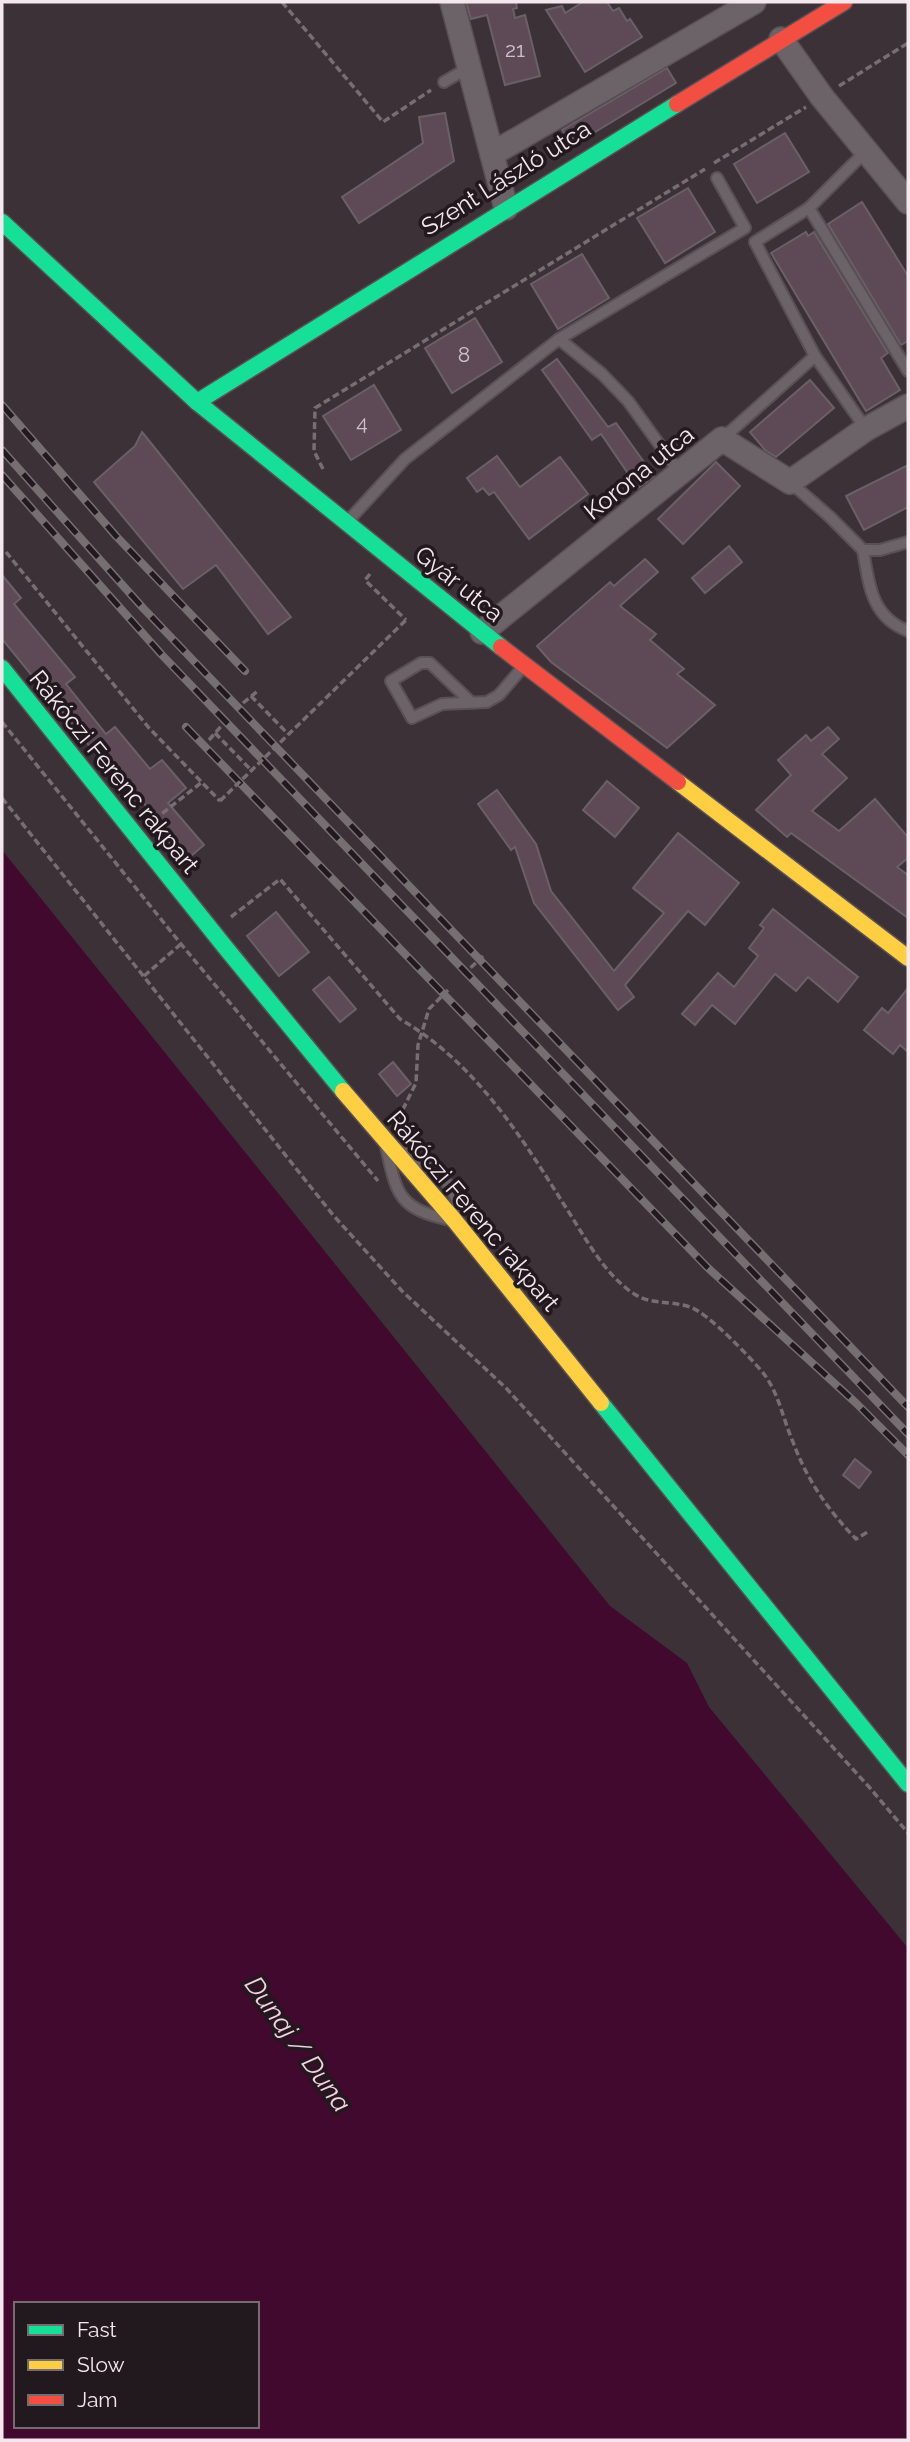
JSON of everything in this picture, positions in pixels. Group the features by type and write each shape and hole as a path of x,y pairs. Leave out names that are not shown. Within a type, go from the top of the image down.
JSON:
{"street":[{"path":"452,2 506,208"},
{"name":"Szent László utca","path":"492,155 754,2"},
{"name":"Szent László utca","path":"197,402 506,208 844,2"},
{"path":"781,39 822,97 908,202"},
{"name":"Gyár utca","path":"2,222 197,402 524,665 908,958"},
{"path":"790,482 866,429 908,406"},
{"name":"Korona utca","path":"482,632 722,439 790,482"},
{"name":"Rákóczi Ferenc rakpart","path":"2,668 212,932 385,1142 455,1221 908,1784"}],"lane":[{"path":"444,82 468,68"},
{"path":"755,242 809,208 866,151"},
{"path":"718,178 815,356 866,429"},
{"path":"809,208 908,371"},
{"path":"346,523 405,459 559,339 745,228"},
{"path":"559,339 602,374 628,401 680,474"},
{"path":"722,439 815,356"},
{"path":"790,482 863,550 876,607 886,619 908,631"},
{"path":"863,550 880,550 908,542"},
{"path":"472,703 430,663 421,663 391,681 412,718 442,704 472,703 486,702 499,695 524,665"},
{"path":"385,1142 395,1187 408,1204 429,1216 455,1221"}],"path":[{"path":"282,2 383,122 444,82"},
{"path":"327,475 314,451 315,408 908,43"},
{"path":"6,552 149,727 220,801 405,620 365,580"},
{"path":"243,703 259,690"},
{"path":"251,696 288,734"},
{"path":"2,722 181,944 376,1178 408,1204"},
{"path":"209,740 223,724"},
{"path":"215,733 251,770"},
{"path":"152,821 202,782"},
{"path":"2,798 145,975 332,1215 402,1291 506,1388 908,1833"},
{"path":"212,932 280,879 400,1019 422,1032 504,1112 592,1248 625,1288 652,1303 682,1304 699,1310 764,1374 775,1392 792,1441 831,1513 856,1539 869,1531"},
{"path":"145,975 181,944"},
{"path":"463,975 483,956"},
{"path":"385,1142 416,1083 418,1045 429,1009 448,990"}],"water":[{"name":"Dunaj / Duna","path":"2,850 610,1606 687,1663 709,1707 908,1948 908,2440 2,2440"}],"building":[{"path":"466,2 516,2 517,8 513,9 515,18 525,15 540,76 505,85 487,15 471,19"},
{"path":"583,2 607,2 613,11 619,8 642,37 585,72 546,10 562,6 565,13"},
{"path":"667,68 676,83 572,146 562,130"},
{"path":"445,113 454,161 359,223 342,197 423,143 419,117"},
{"path":"785,133 809,172 757,203 734,164"},
{"path":"688,188 715,232 665,263 637,218"},
{"path":"862,202 908,276 908,341 901,345 828,224"},
{"path":"806,232 808,236 814,232 888,353 881,358 900,390 866,411 771,253"},
{"path":"582,254 609,298 558,329 531,284"},
{"path":"475,318 502,362 452,393 425,348"},
{"path":"557,359 608,427 616,423 654,476 638,488 601,434 592,440 542,370"},
{"path":"810,380 834,408 776,457 765,450 750,432"},
{"path":"374,385 401,430 351,460 323,416"},
{"path":"142,432 291,617 268,634 216,565 183,589 94,482 135,446"},
{"path":"497,456 520,487 560,457 588,494 529,539 494,492 489,495 483,488 477,492 467,478"},
{"path":"716,462 740,486 683,544 658,519"},
{"path":"908,465 908,507 864,530 846,496"},
{"path":"729,546 742,562 705,593 692,578"},
{"path":"645,559 658,572 620,606 656,634 650,640 684,669 677,674 715,705 667,748 551,662 537,646 610,582 614,586"},
{"path":"2,575 21,598 14,604 75,677 66,684 106,734 115,727 150,769 162,760 186,788 168,803 204,845 185,861 162,833 167,828 125,784 122,786 2,639"},
{"path":"828,727 839,739 822,754 847,778 812,811 839,831 875,799 908,837 908,858 897,867 908,875 908,918 791,833 787,837 756,810 791,775 778,760 806,735 811,741"},
{"path":"607,781 639,808 615,837 583,810"},
{"path":"497,790 536,844 551,891 614,971 664,913 633,888 678,833 739,883 705,925 688,911 625,985 634,997 618,1010 534,903 515,847 511,850 478,804"},
{"path":"773,909 858,977 838,1002 808,977 796,991 775,974 735,1024 712,1005 695,1025 682,1014 718,973 734,987 758,956 749,948 764,928 760,925"},
{"path":"276,912 309,952 279,976 247,936"},
{"path":"329,977 356,1009 340,1022 313,990"},
{"path":"908,988 908,1052 900,1045 893,1054 864,1030 882,1008 888,1013"},
{"path":"393,1062 411,1084 397,1096 379,1074"},
{"path":"855,1459 871,1472 859,1488 843,1475"}],"railway":[{"path":"2,405 116,536 245,671"},
{"path":"2,450 143,608 908,1407"},
{"path":"2,475 162,655 908,1434"},
{"path":"186,727 707,1267 856,1403 908,1455"}],"traffic: fast":[{"path":"197,402 677,104"},
{"path":"2,222 197,402 501,647"},
{"path":"2,668 343,1091"},
{"path":"601,1403 908,1784"}],"traffic: slow":[{"path":"678,782 908,958"},
{"path":"343,1091 455,1221 601,1403"}],"traffic: jam":[{"path":"677,104 844,2"},
{"path":"501,647 678,782"}]}
